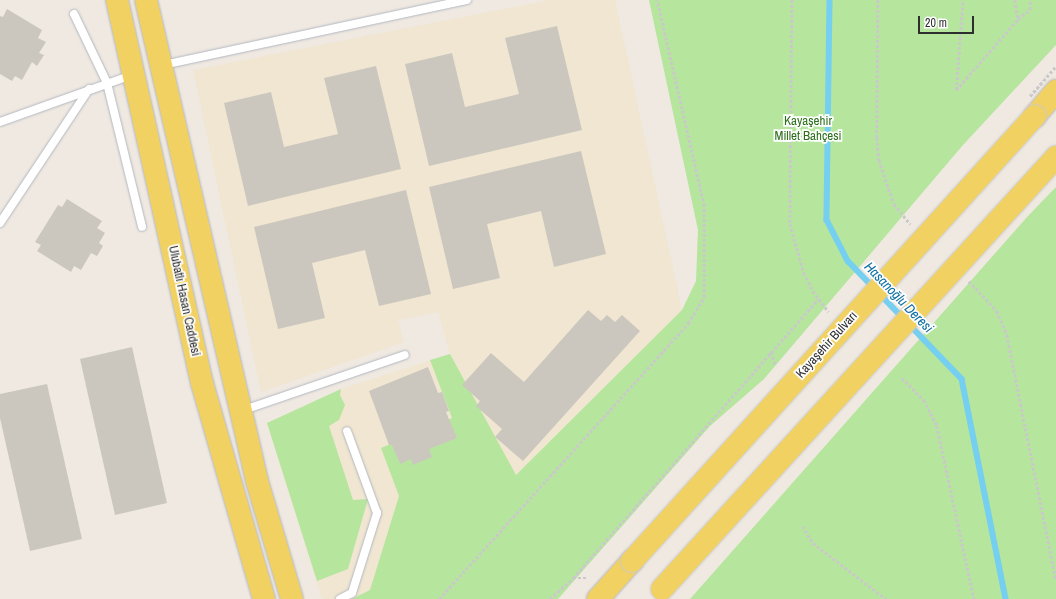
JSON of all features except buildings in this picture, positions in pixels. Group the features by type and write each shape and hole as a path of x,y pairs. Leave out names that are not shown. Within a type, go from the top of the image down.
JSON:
{"main road":[{"name":"Ulubatlı Hasan Caddesi","path":"117,0 202,383 264,599"},
{"path":"146,0 257,481 292,599"},
{"name":"Kayaşehir Bulvarı","path":"598,599 1056,91"},
{"path":"658,594 1056,157"}],"lane":[{"path":"162,65 467,0"},
{"path":"74,14 107,82 142,227"},
{"path":"0,122 107,82 134,74"},
{"path":"0,223 89,89"},
{"path":"240,411 405,355"},
{"path":"340,599 352,593 377,513 347,431"}],"path":[{"path":"439,599 688,323 704,297 704,206 658,0"},
{"path":"792,0 789,213 795,248 818,299 829,312"},
{"path":"878,0 876,138 879,160 894,204 912,226"},
{"path":"963,0 956,90 1018,19 1030,10 1030,0"},
{"path":"1015,0 1018,19"},
{"path":"967,279 997,311 1007,335 1056,580"},
{"path":"573,578 818,299"},
{"path":"771,352 776,366"},
{"path":"902,378 924,400 937,426 974,599"},
{"path":"803,526 813,543 886,599"}],"shaded area":[{"path":"550,0 615,0 682,310 516,475 413,599 322,599 267,423 341,389 450,354 438,312 398,320 404,342 261,392 193,70"}],"green space":[{"name":"Kayaşehir Millet Bahçesi","path":"649,0 1056,0 1056,45 963,145 764,379 710,426 558,599 352,599 370,590 399,496 381,448 452,418 430,360 450,354 516,475 682,310 696,281 698,230"},
{"path":"1056,187 1056,599 690,599 1028,216"},
{"path":"341,389 340,395 345,405 339,420 329,426 353,500 368,499 348,569 317,581 267,423"}],"waterway":[{"name":"Hasanoğlu Deresi","path":"830,0 827,220 848,261 873,287"},
{"name":"Hasanoğlu Deresi","path":"879,293 904,319"},
{"name":"Hasanoğlu Deresi","path":"910,325 962,379 1006,599"}]}
